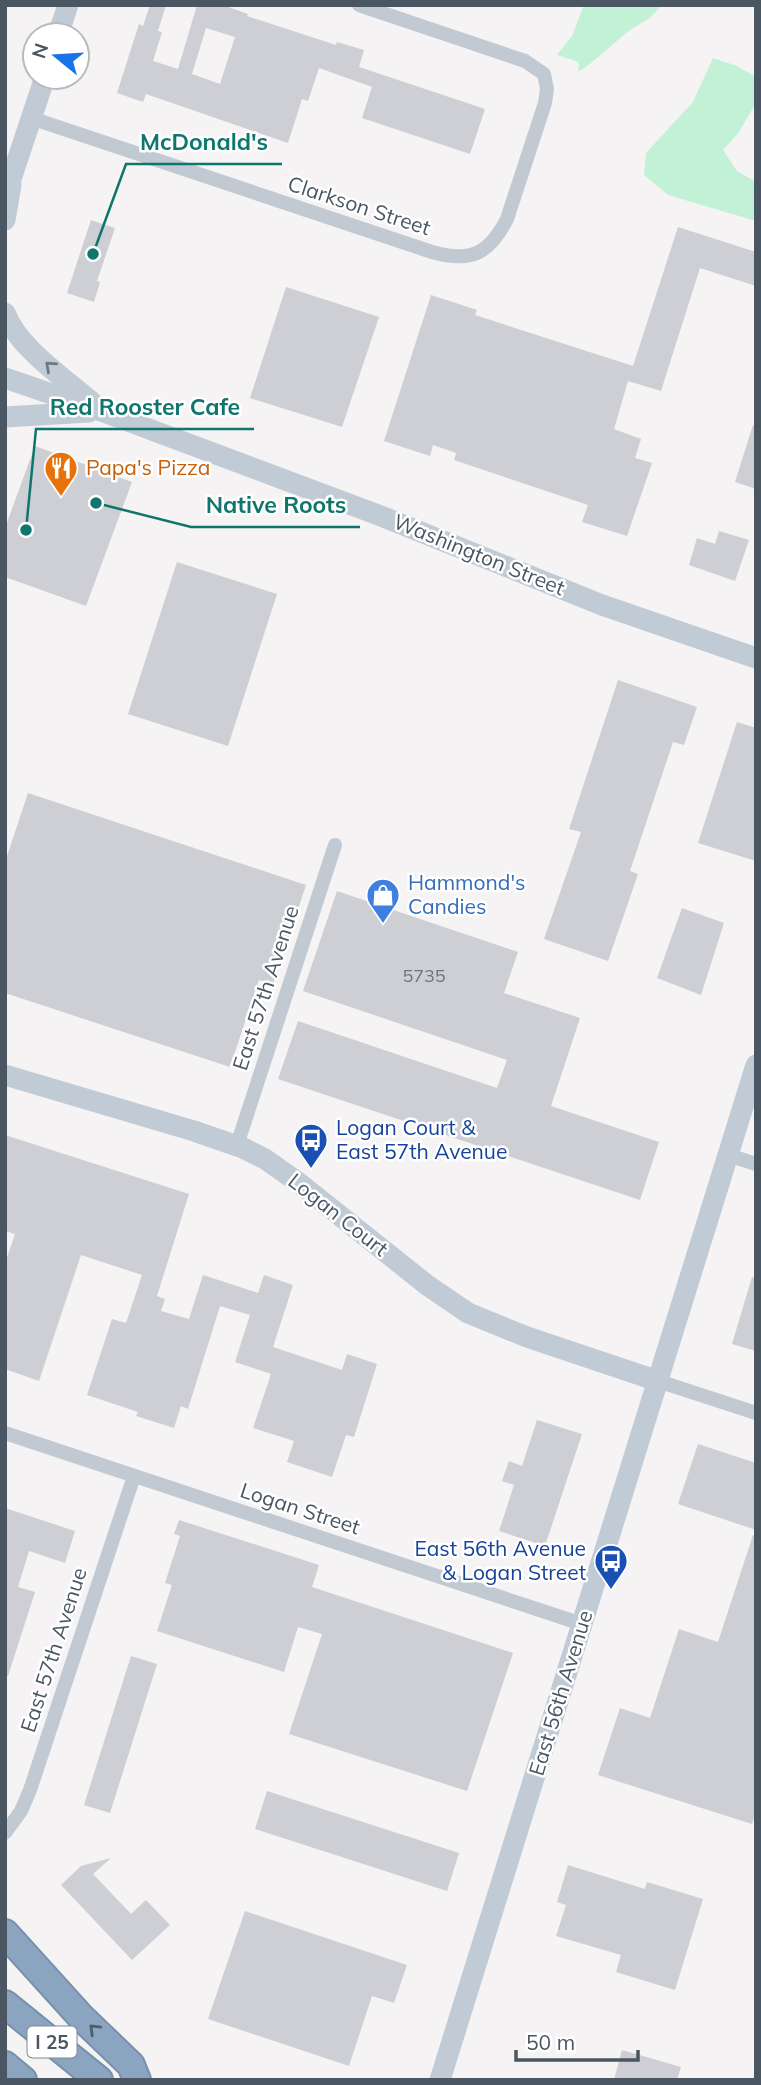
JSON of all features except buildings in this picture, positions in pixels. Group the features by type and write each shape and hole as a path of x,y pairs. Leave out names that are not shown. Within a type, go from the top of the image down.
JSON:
{"highway":[{"path":"5,1933 81,2017 131,2064 137,2080"},
{"name":"I 25","path":"5,2004 99,2080"},
{"path":"5,2065 23,2080"}],"street":[{"name":"Clarkson Street","path":"31,118 432,253 456,257 476,254 498,236 507,219 545,103 547,89 544,74 525,61 359,5"},
{"path":"5,197 40,91"},
{"path":"5,220 9,182"},
{"path":"5,313 10,326 23,341 101,411"},
{"name":"Washington Street","path":"5,378 101,411 444,540 602,605 756,658"},
{"path":"5,417 101,411"},
{"name":"East 57th Avenue","path":"237,1145 335,845"},
{"name":"East 56th Avenue","path":"440,2080 756,1065"},
{"name":"Logan Court","path":"5,1075 237,1145 265,1159 299,1183 427,1285 468,1313 527,1338 658,1381"},
{"path":"728,1156 756,1164"},
{"path":"658,1381 756,1413"},
{"name":"Logan Street","path":"5,1433 582,1625"},
{"name":"East 57th Avenue","path":"5,1833 21,1811 30,1790 134,1476"}],"green space":[{"path":"584,5 661,5 648,19 626,33 578,72 579,64 576,61 557,55 572,36"},
{"path":"713,58 737,66 756,77 756,103 739,132 723,150 737,171 756,182 756,221 668,195 644,175 646,153 693,102"}],"place":[{"name":"McDonald's","path":"93,254"},
{"name":"Papa's Pizza","path":"61,498"},
{"name":"Native Roots","path":"96,503"},
{"name":"Red Rooster Cafe","path":"26,530"},
{"name":"Hammond's Candies","path":"383,925"},
{"name":"Logan Court & East 57th Avenue","path":"311,1170"},
{"name":"East 56th Avenue & Logan Street","path":"611,1591"}]}
